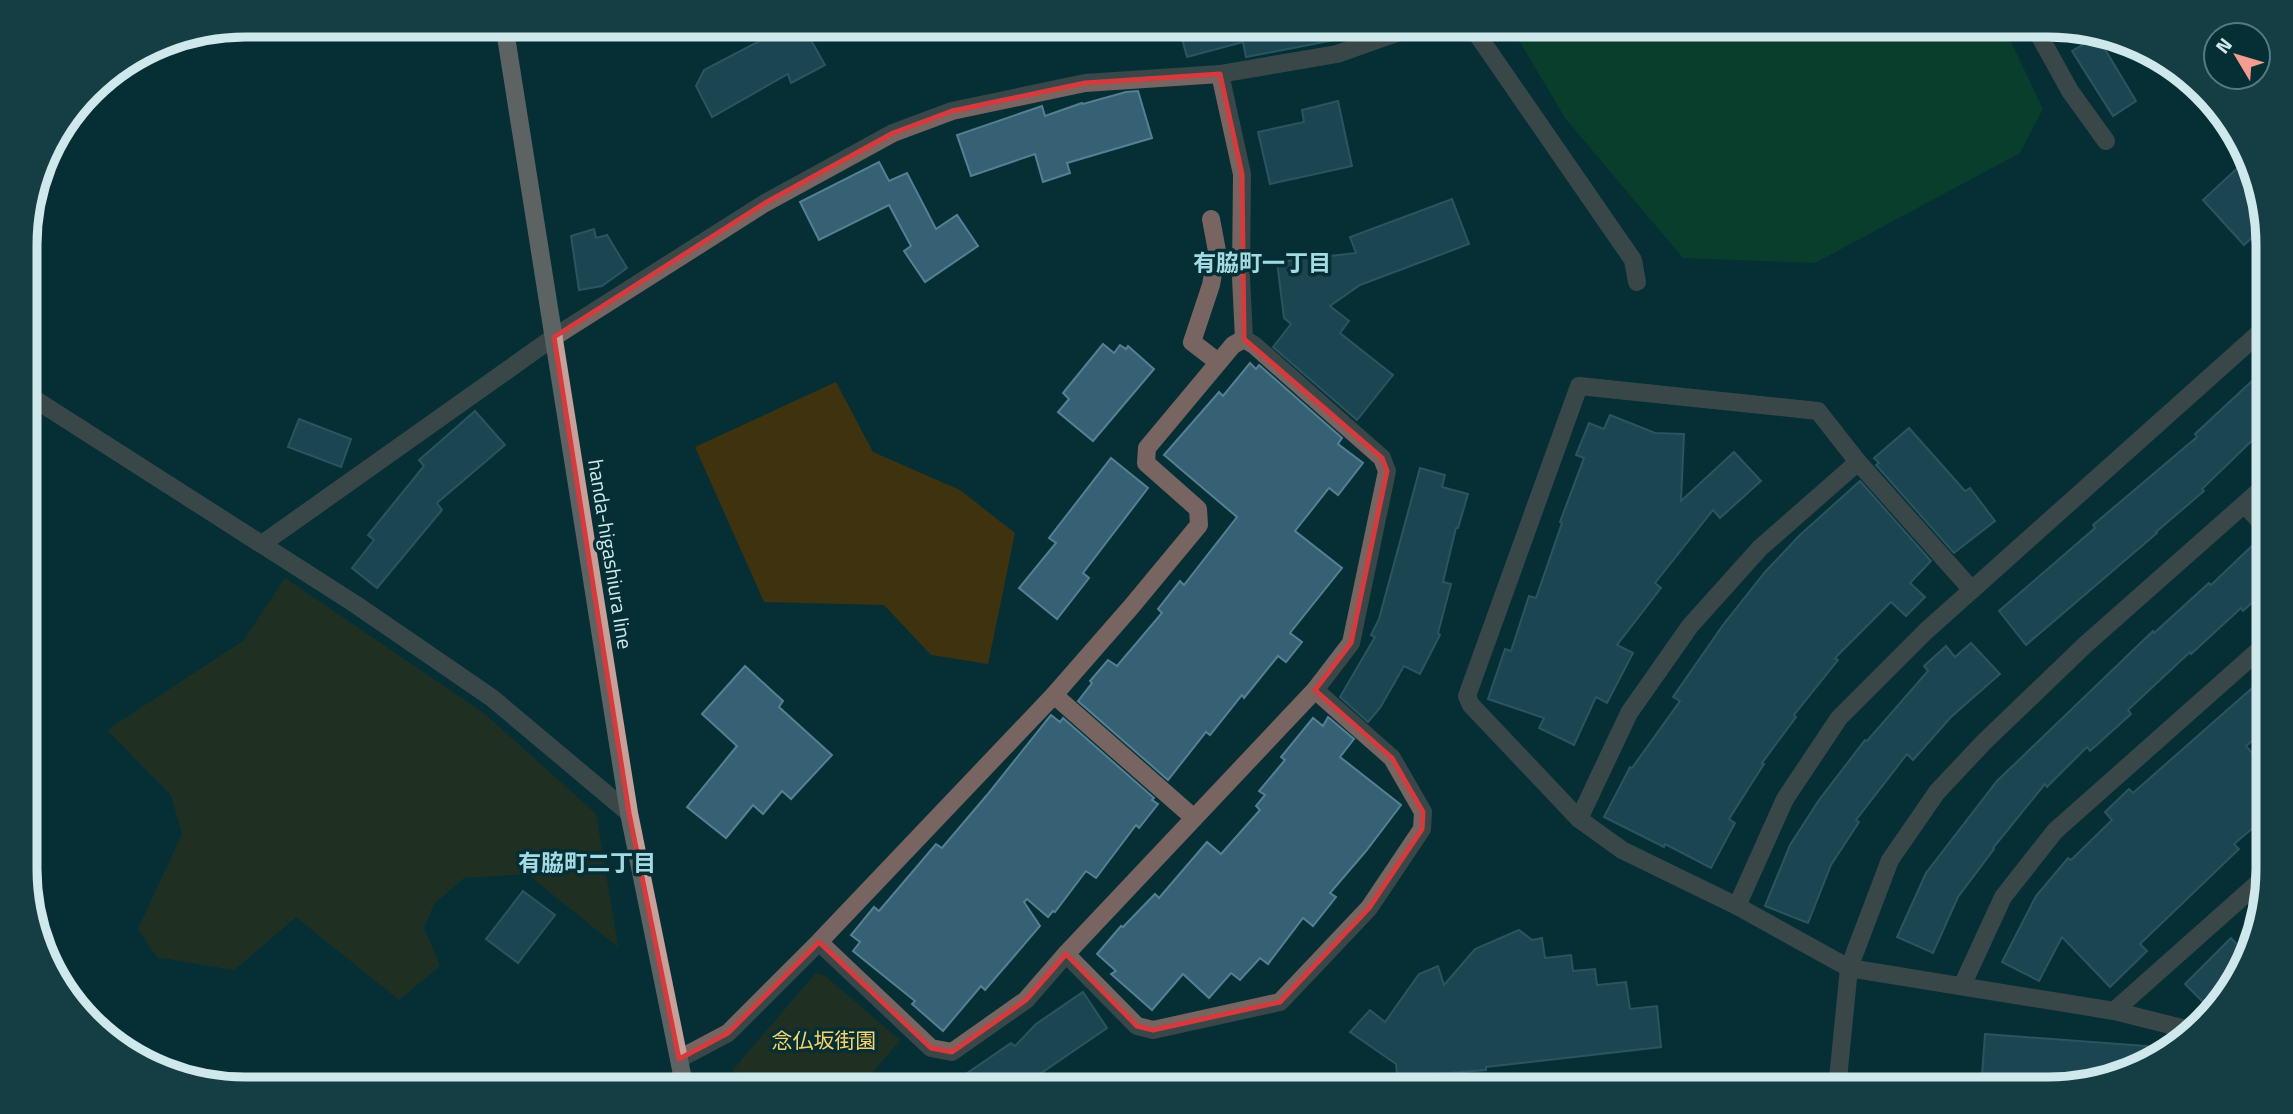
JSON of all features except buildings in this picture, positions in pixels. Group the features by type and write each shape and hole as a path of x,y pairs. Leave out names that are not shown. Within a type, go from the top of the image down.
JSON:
{"main road":[{"name":"handa-higashiura line","path":"506,37 629,813 683,1077"}],"street":[{"path":"262,544 554,337 765,203 893,133 952,111 1085,83 1220,74 1337,54 1385,37"},
{"path":"1479,37 1633,260 1637,282"},
{"path":"2040,37 2070,91 2106,141"},
{"path":"1220,74 1242,174 1241,277 1244,339"},
{"path":"1211,219 1217,251 1212,285 1192,342 1218,362"},
{"path":"1737,906 1785,799 1839,718 1926,631 2256,336"},
{"path":"679,1059 727,1033 819,942 1054,695 1199,525 1198,509 1146,463 1147,448 1233,345 1244,339"},
{"path":"819,942 931,1048 952,1052 1026,1000 1066,954 1315,690 1351,643 1387,471 1382,458 1244,339"},
{"path":"1972,590 1858,462 1818,411 1578,386 1466,696 1471,705 1578,818 1622,850 1737,906 1849,968 2114,1011 2182,1028"},
{"path":"37,401 355,604 492,698 629,813"},
{"path":"1578,818 1629,713 1690,626 1760,548 1858,462"},
{"path":"1838,1077 1849,968 1890,860 1937,792 1984,742 2085,645 2256,494"},
{"path":"2245,505 2256,518"},
{"path":"1962,986 2003,897 2056,831 2256,653"},
{"path":"1066,954 1137,1026 1153,1030 1280,1002 1369,908 1422,829 1423,812 1392,758 1315,690"},
{"path":"1054,695 1194,818"},
{"path":"2114,1011 2256,884"}],"highlighted area":[{"path":"1220,74 1242,174 1244,339 1382,458 1387,471 1351,643 1315,690 1392,758 1423,812 1422,829 1369,908 1280,1002 1153,1030 1137,1026 1066,954 1026,1000 952,1052 931,1048 819,942 728,1033 679,1059 629,813 554,337 765,203 893,133 952,111 1085,83"}],"green space":[{"path":"836,382 873,452 960,490 1015,533 988,664 931,655 884,605 764,602 695,447"},
{"path":"285,578 485,714 596,814 618,947 527,874 464,878 434,904 424,928 440,966 399,1000 296,917 234,970 157,957 138,929 182,834 171,795 107,730 243,641"},
{"name":"念仏坂街園","path":"816,973 824,975 900,1040 869,1077 742,1077 733,1070"}],"shaded area":[{"path":"1517,37 2009,37 2043,109 2020,153 1815,263 1683,258 1565,118"}],"district":[{"name":"有脇町一丁目","path":"1262,262"},
{"name":"有脇町二丁目","path":"587,862"}]}
